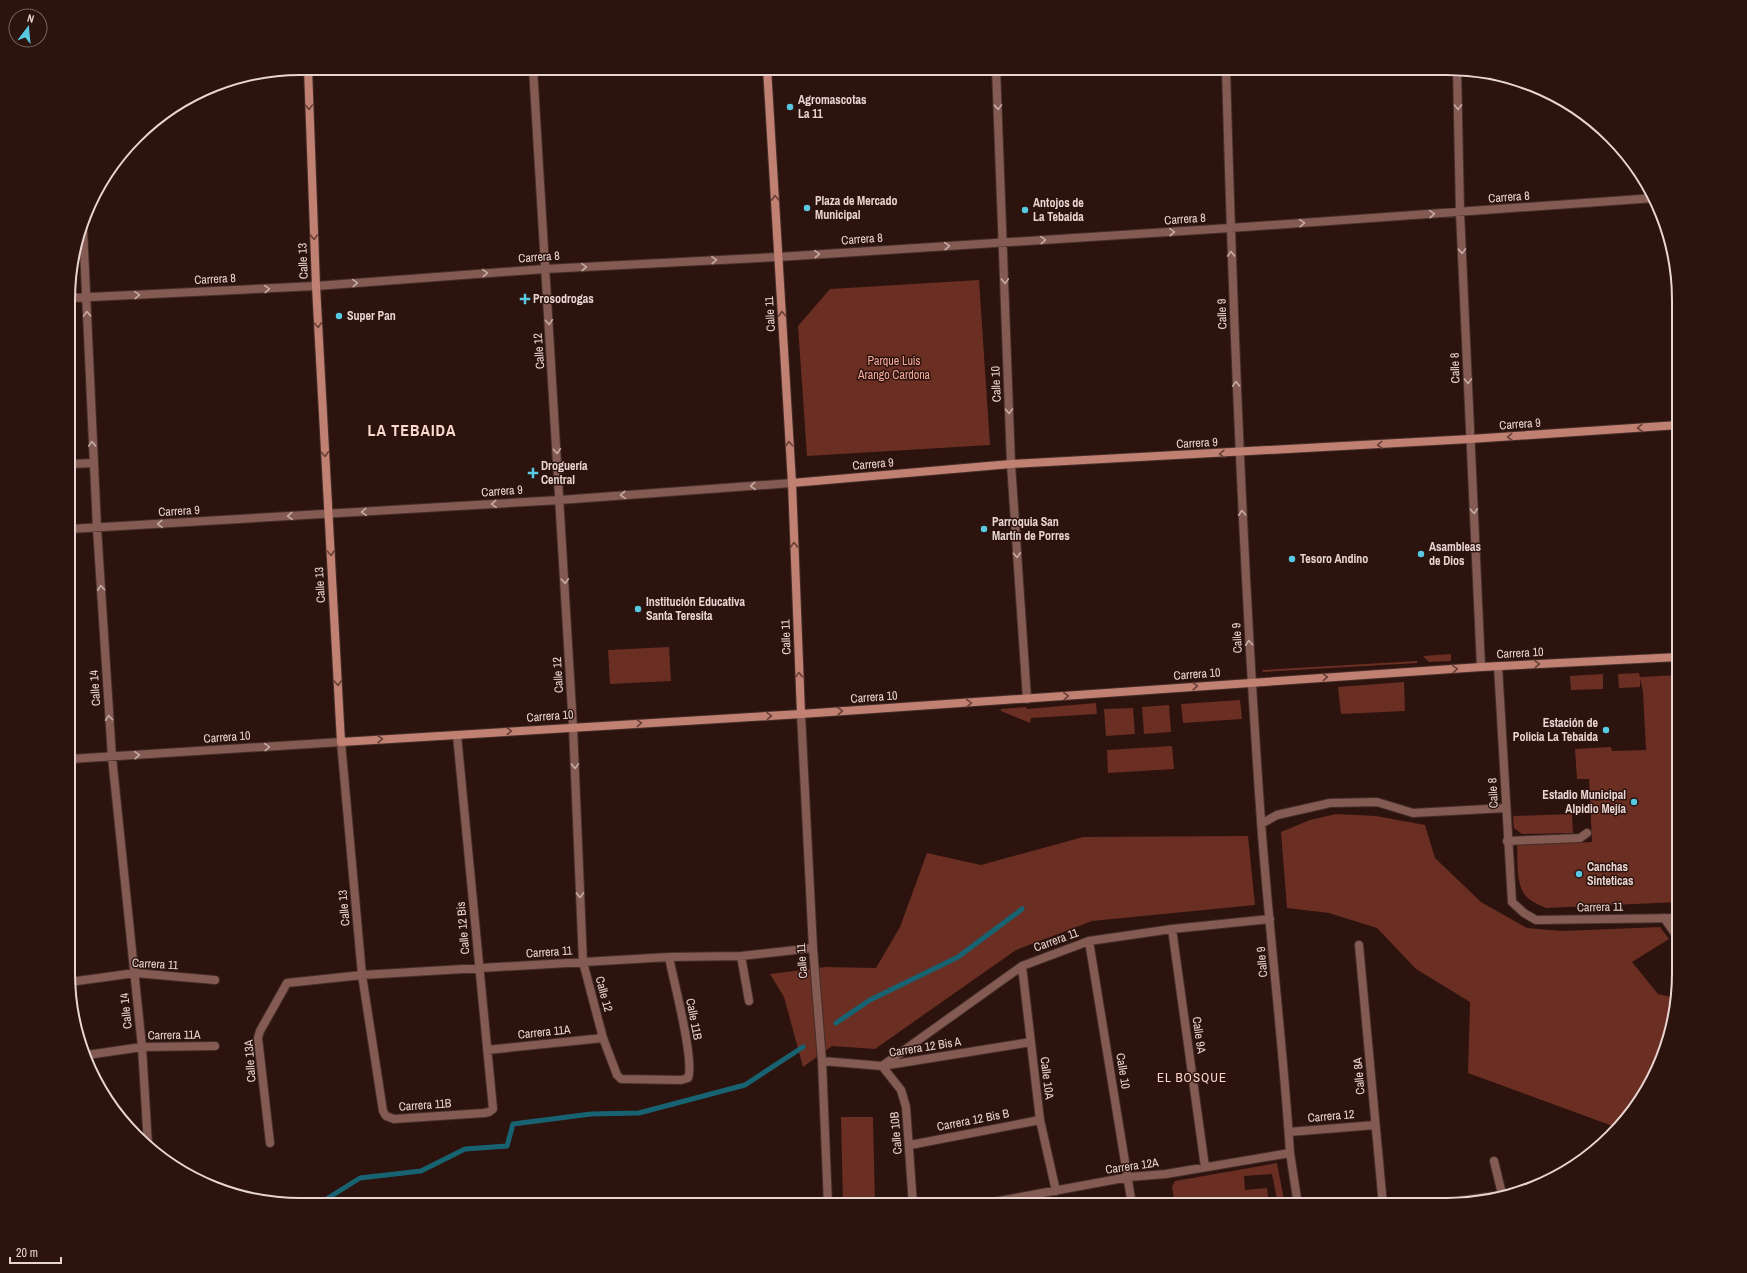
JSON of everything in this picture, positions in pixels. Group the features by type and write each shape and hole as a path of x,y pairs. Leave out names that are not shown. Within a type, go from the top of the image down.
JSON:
{"main road":[{"name":"Calle 13","path":"308,75 316,286 341,742"},
{"name":"Calle 11","path":"767,75 792,483 801,714"},
{"name":"Carrera 9","path":"792,483 1011,464 1239,453 1672,425"},
{"name":"Carrera 10","path":"341,742 801,714 1481,667 1672,657"}],"street":[{"name":"Calle 12","path":"533,75 573,727 583,962 603,1038 617,1075"},
{"name":"Calle 10","path":"996,75 1004,242 1011,464 1027,699"},
{"name":"Calle 9","path":"1226,75 1230,228 1239,453 1251,682 1261,824 1290,1153 1297,1198"},
{"name":"Calle 8","path":"1457,75 1460,212 1481,667"},
{"name":"Carrera 8","path":"75,298 316,286 545,269 778,257 1230,228 1648,198"},
{"name":"Calle 14","path":"83,241 87,298 93,463 112,756 142,1047 148,1138"},
{"path":"75,464 93,463"},
{"name":"Carrera 9","path":"75,529 560,500 792,483"},
{"name":"Calle 8","path":"1498,666 1507,841 1512,902 1524,913"},
{"name":"Calle 11","path":"801,714 813,948 822,1061 828,1198"},
{"name":"Calle 12 Bis","path":"457,735 493,1109 484,1113"},
{"name":"Carrera 10","path":"75,759 341,742"},
{"name":"Calle 13","path":"341,742 362,974 382,1098"},
{"path":"1261,824 1278,815 1330,802 1377,802 1413,813 1506,808"},
{"path":"1507,841 1580,838 1587,833"},
{"name":"Carrera 11","path":"1524,913 1536,920 1672,918"},
{"path":"1664,918 1672,930"},
{"name":"Carrera 11","path":"882,1066 1022,966 1089,940 1172,929 1270,919"},
{"name":"Calle 9A","path":"1172,929 1205,1167"},
{"name":"Calle 10","path":"1089,940 1131,1198"},
{"name":"Calle 8A","path":"1359,945 1381,1198"},
{"name":"Carrera 11","path":"287,983 362,974 479,969 669,956 741,956 813,948"},
{"name":"Calle 11B","path":"617,1075 621,1079 629,1080 681,1080 688,1078 690,1072 685,1033 669,956"},
{"path":"741,956 749,1001"},
{"name":"Calle 10A","path":"1022,966 1040,1120 1056,1191"},
{"name":"Carrera 11","path":"75,981 135,973 215,980"},
{"name":"Calle 13A","path":"270,1143 258,1038 260,1031 287,983"},
{"name":"Carrera 11A","path":"487,1050 603,1038"},
{"name":"Carrera 12 Bis A","path":"822,1061 882,1066 1031,1042"},
{"name":"Carrera 11A","path":"90,1055 142,1047 215,1046"},
{"name":"Calle 10B","path":"882,1066 901,1090 906,1107 910,1145 913,1198"},
{"name":"Carrera 11B","path":"382,1098 383,1111 386,1116 394,1119 484,1113"},
{"name":"Carrera 12 Bis B","path":"910,1145 1040,1120"},
{"name":"Carrera 12","path":"1289,1132 1375,1125"},
{"name":"Carrera 12A","path":"1016,1198 1129,1177 1166,1174 1290,1153"},
{"path":"1494,1161 1502,1191"}],"green space":[{"name":"Parque Luis Arango Cardona","path":"979,280 990,445 807,456 798,326 830,289"},
{"path":"669,647 671,681 610,684 608,650"},
{"path":"1451,654 1451,661 1429,662 1423,656"},
{"path":"1417,661 1417,663 1263,672 1262,670"},
{"path":"1639,673 1640,677 1672,675 1672,902 1546,908 1529,899 1521,888 1518,874 1517,845 1592,842 1589,779 1577,779 1575,749 1611,747 1612,751 1646,750 1643,691 1640,679 1640,687 1619,688 1618,674"},
{"path":"1603,674 1603,689 1571,690 1570,676"},
{"path":"1404,682 1405,711 1341,714 1338,687"},
{"path":"1240,700 1242,719 1183,723 1181,704"},
{"path":"1096,703 1097,714 1031,718 1030,723 1001,711 1001,709 1026,707 1027,709"},
{"path":"1169,705 1171,732 1144,734 1142,707"},
{"path":"1133,708 1135,734 1106,736 1104,709"},
{"path":"1172,746 1174,769 1108,773 1107,750"},
{"path":"1336,814 1376,816 1425,825 1435,858 1481,902 1527,928 1562,931 1660,927 1669,939 1632,962 1658,994 1671,997 1668,1017 1660,1046 1649,1073 1626,1110 1612,1126 1468,1073 1470,1002 1416,969 1377,928 1329,913 1287,908 1281,832 1310,820"},
{"path":"1572,814 1573,833 1522,834 1514,828 1513,816"},
{"path":"1248,836 1255,905 1092,921 1016,950 875,1049 832,1046 803,1067 784,997 770,974 826,967 876,968 900,927 927,853 981,865 1083,837"},
{"path":"841,1117 873,1117 875,1198 843,1198"},
{"path":"1277,1163 1284,1198 1277,1198 1272,1174 1244,1176 1245,1190 1267,1188 1268,1198 1174,1198 1172,1187 1175,1181"}],"waterway":[{"path":"836,1023 870,1000 958,957 1022,909"},
{"path":"328,1198 360,1178 421,1171 465,1149 507,1146 513,1124 591,1114 639,1113 745,1085 803,1047"}],"place":[{"name":"Agromascotas La 11","path":"790,107"},
{"name":"Plaza de Mercado Municipal","path":"807,208"},
{"name":"Antojos de La Tebaida","path":"1025,210"},
{"name":"Prosodrogas","path":"525,299"},
{"name":"Super Pan","path":"339,316"},
{"name":"Droguería Central","path":"533,473"},
{"name":"Parroquia San Martín de Porres","path":"984,529"},
{"name":"Asambleas de Dios","path":"1421,554"},
{"name":"Tesoro Andino","path":"1292,559"},
{"name":"Institución Educativa Santa Teresita","path":"638,609"},
{"name":"Estación de Policia La Tebaida","path":"1606,730"},
{"name":"Estadio Municipal Alpidio Mejía","path":"1634,802"},
{"name":"Canchas Sinteticas","path":"1579,874"}],"district":[{"name":"LA TEBAIDA","path":"412,430"},
{"name":"EL BOSQUE","path":"1192,1077"}]}
